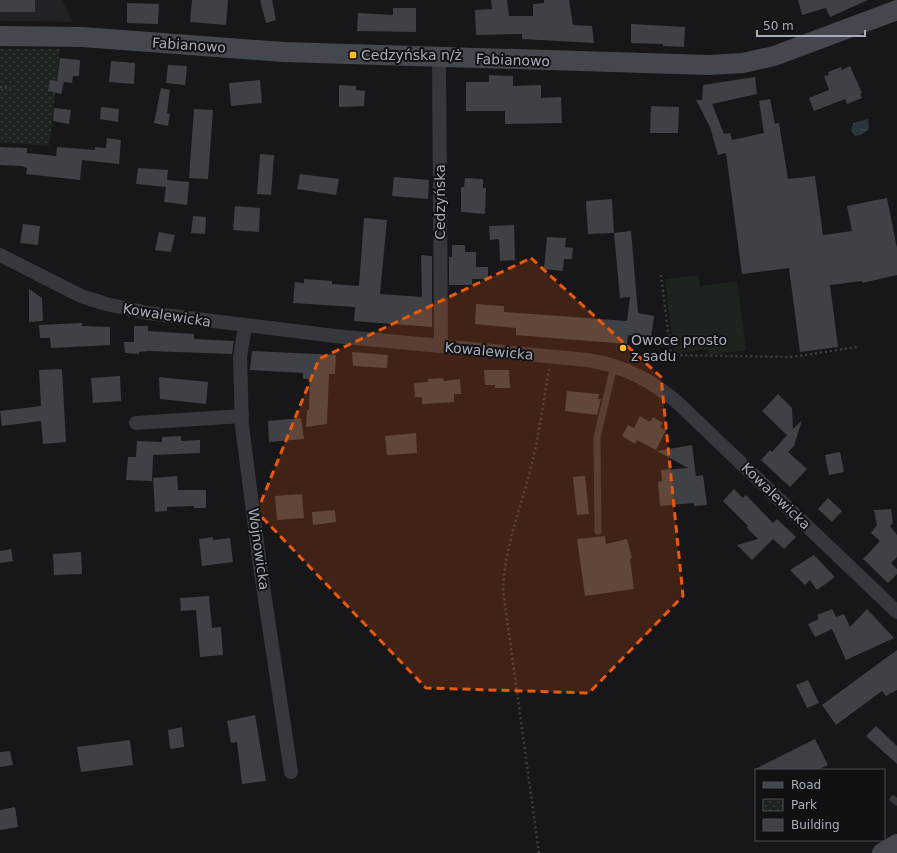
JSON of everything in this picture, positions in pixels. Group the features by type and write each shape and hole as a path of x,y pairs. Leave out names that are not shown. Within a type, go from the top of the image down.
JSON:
{"street":[{"name":"Fabianowo","path":"0,36 82,37 284,52 684,65 743,63 793,50 897,10"},
{"name":"Cedzyńska","path":"439,58 441,346"},
{"name":"Kowalewicka","path":"0,255 53,284 80,296 106,304 154,314 245,326 551,356 614,366 644,378 678,403 897,612"},
{"name":"Wojnowicka","path":"245,326 240,357 242,416 260,566 291,772"},
{"path":"136,423 242,416"},
{"path":"882,853 897,844"}],"lane":[{"path":"598,532 597,437 614,366"}],"path":[{"path":"0,87 11,88"},
{"path":"661,275 671,355 792,357 857,347"},
{"path":"539,853 503,590 504,564 514,522 530,471 540,426 551,356"}],"highlighted area":[{"path":"531,258 661,377 683,596 589,693 426,688 257,512 319,359"}],"shaded area":[{"path":"0,0 62,0 73,22 0,21"}],"green space":[{"path":"0,49 60,49 49,146 0,142"},
{"path":"699,275 700,286 737,281 746,350 709,355 708,349 674,354 665,279"}],"water":[{"path":"868,119 869,129 861,135 855,136 851,131 853,123"}],"building":[{"path":"0,0 35,0 35,12 0,12"},
{"path":"192,0 228,0 226,25 190,22"},
{"path":"260,0 272,0 276,20 266,23"},
{"path":"491,0 507,0 509,16 533,16 533,4 544,3 544,0 569,0 573,25 592,26 594,43 522,39 522,34 476,35 475,10 492,9"},
{"path":"798,0 868,0 830,17 826,8 802,15"},
{"path":"127,3 159,4 158,24 127,23"},
{"path":"393,8 416,8 416,32 357,31 358,13 393,15"},
{"path":"631,24 685,27 684,47 663,46 663,44 631,43"},
{"path":"60,58 80,60 79,76 73,76 72,83 57,81"},
{"path":"111,61 135,63 134,84 109,82"},
{"path":"168,65 187,66 185,85 166,83"},
{"path":"850,66 862,93 860,94 862,98 847,104 845,99 814,111 809,98 829,90 824,76 829,75 828,72 841,67 842,70"},
{"path":"489,75 513,76 513,86 541,85 541,98 561,97 562,123 505,124 505,111 466,111 466,82 489,82"},
{"path":"755,77 757,94 712,104 724,134 730,133 732,140 764,133 759,101 770,99 775,124 779,123 788,179 815,176 823,235 852,231 847,206 887,198 897,248 897,275 862,283 862,281 830,285 838,347 800,352 789,268 742,274 726,153 718,155 710,127 696,100 702,100 703,85"},
{"path":"50,80 64,82 61,94 48,91"},
{"path":"260,80 262,103 231,106 229,83"},
{"path":"339,85 356,86 356,90 365,91 364,106 339,107"},
{"path":"161,88 170,90 167,113 170,114 168,126 154,123"},
{"path":"651,106 679,107 678,133 650,133"},
{"path":"101,107 119,109 118,122 100,119"},
{"path":"54,108 71,110 69,124 53,121"},
{"path":"194,109 213,110 208,179 189,178"},
{"path":"107,138 121,140 119,164 82,160 80,180 26,174 27,168 22,166 0,165 0,147 27,148 27,153 56,156 57,147 95,150 95,147 106,148"},
{"path":"260,154 274,155 271,195 257,194"},
{"path":"138,168 168,170 167,180 189,182 187,205 164,202 166,187 136,184"},
{"path":"300,174 339,179 336,195 297,189"},
{"path":"394,177 429,180 428,199 392,196"},
{"path":"465,178 483,179 483,188 486,188 485,214 461,212 461,187 464,187"},
{"path":"612,199 614,233 588,234 586,201"},
{"path":"235,206 260,208 259,232 233,230"},
{"path":"193,216 206,217 205,234 191,233"},
{"path":"364,218 387,220 380,294 422,297 421,255 432,256 432,327 354,321 355,307 293,303 295,282 304,283 304,279 332,281 332,284 359,286"},
{"path":"23,224 40,226 38,245 20,243"},
{"path":"514,225 515,260 500,261 499,239 490,240 489,226"},
{"path":"631,231 638,313 654,316 651,338 628,335 627,344 516,335 516,328 475,324 476,304 504,306 504,312 627,321 630,297 620,298 614,233"},
{"path":"159,232 175,235 171,252 155,250"},
{"path":"547,237 566,238 565,247 573,248 572,259 564,259 563,271 544,269"},
{"path":"452,245 465,245 465,252 476,252 476,267 488,267 488,279 472,279 472,285 449,285 449,257 452,257"},
{"path":"29,289 42,298 43,321 29,322"},
{"path":"82,323 82,326 110,327 110,345 51,348 50,338 40,338 39,325"},
{"path":"134,326 148,326 148,331 194,334 194,339 234,341 232,354 148,351 139,352 139,354 125,353 124,342 134,342"},
{"path":"252,351 336,355 335,374 329,374 327,424 306,427 307,410 309,410 310,379 303,379 303,373 250,370"},
{"path":"352,352 388,355 387,368 353,366"},
{"path":"62,369 66,442 43,444 41,421 2,426 0,411 41,406 39,370"},
{"path":"484,370 509,370 510,388 495,388 495,385 485,385"},
{"path":"120,376 121,401 93,403 91,378"},
{"path":"159,377 208,382 206,404 160,399"},
{"path":"443,378 444,381 460,379 461,394 454,394 454,402 422,404 422,397 415,397 414,383 428,382 428,379"},
{"path":"567,391 599,394 598,399 601,399 597,415 565,411"},
{"path":"778,394 792,408 793,429 802,420 794,446 788,452 807,469 790,487 761,460 770,450 772,452 787,435 762,411"},
{"path":"640,416 650,422 653,417 663,423 660,427 666,430 656,450 637,440 635,444 622,436 628,425 634,428"},
{"path":"301,418 304,439 269,442 268,421"},
{"path":"416,433 417,453 387,455 385,436"},
{"path":"181,436 181,441 200,440 200,453 153,455 152,481 126,480 128,457 136,457 137,441 162,442 162,437"},
{"path":"692,445 696,476 703,475 707,505 694,506 694,503 660,506 658,482 662,481 661,470 688,468 657,451"},
{"path":"840,452 844,472 829,475 825,455"},
{"path":"177,476 178,490 206,490 206,508 194,508 194,506 167,507 167,511 155,512 153,478"},
{"path":"585,476 589,514 577,515 573,477"},
{"path":"734,489 743,498 746,495 773,523 777,519 796,537 784,549 773,539 752,560 737,545 758,539 747,528 748,526 723,501"},
{"path":"302,494 304,518 277,520 275,496"},
{"path":"828,498 842,511 832,522 818,509"},
{"path":"891,509 893,523 890,526 897,535 897,557 891,563 897,569 897,574 888,583 863,559 880,541 871,533 877,525 874,510"},
{"path":"335,510 336,522 313,525 312,512"},
{"path":"605,536 606,544 627,539 632,558 630,559 634,589 585,596 577,539"},
{"path":"213,537 213,540 230,538 233,562 202,566 199,539"},
{"path":"11,549 13,561 0,563 0,551"},
{"path":"81,552 82,574 54,575 53,554"},
{"path":"814,555 835,577 817,590 810,580 805,585 790,570"},
{"path":"209,596 212,628 221,627 223,655 200,657 196,610 181,611 180,598"},
{"path":"832,609 836,617 844,614 850,627 867,609 894,638 846,660 832,629 815,637 808,624 819,619 817,615"},
{"path":"897,650 897,690 886,696 882,691 836,725 822,705"},
{"path":"808,680 819,703 807,708 796,685"},
{"path":"255,715 266,781 242,784 237,742 231,743 227,721"},
{"path":"876,726 897,746 897,764 866,736"},
{"path":"182,727 184,747 170,749 168,730"},
{"path":"815,739 828,765 819,769 755,769"},
{"path":"130,740 133,765 81,772 77,747"},
{"path":"10,751 13,765 0,767 0,752"},
{"path":"15,807 18,827 0,830 0,810"}],"place":[{"name":"Cedzyńska n/ż","path":"353,55"},
{"name":"Owoce prosto z sadu","path":"623,348"}]}
